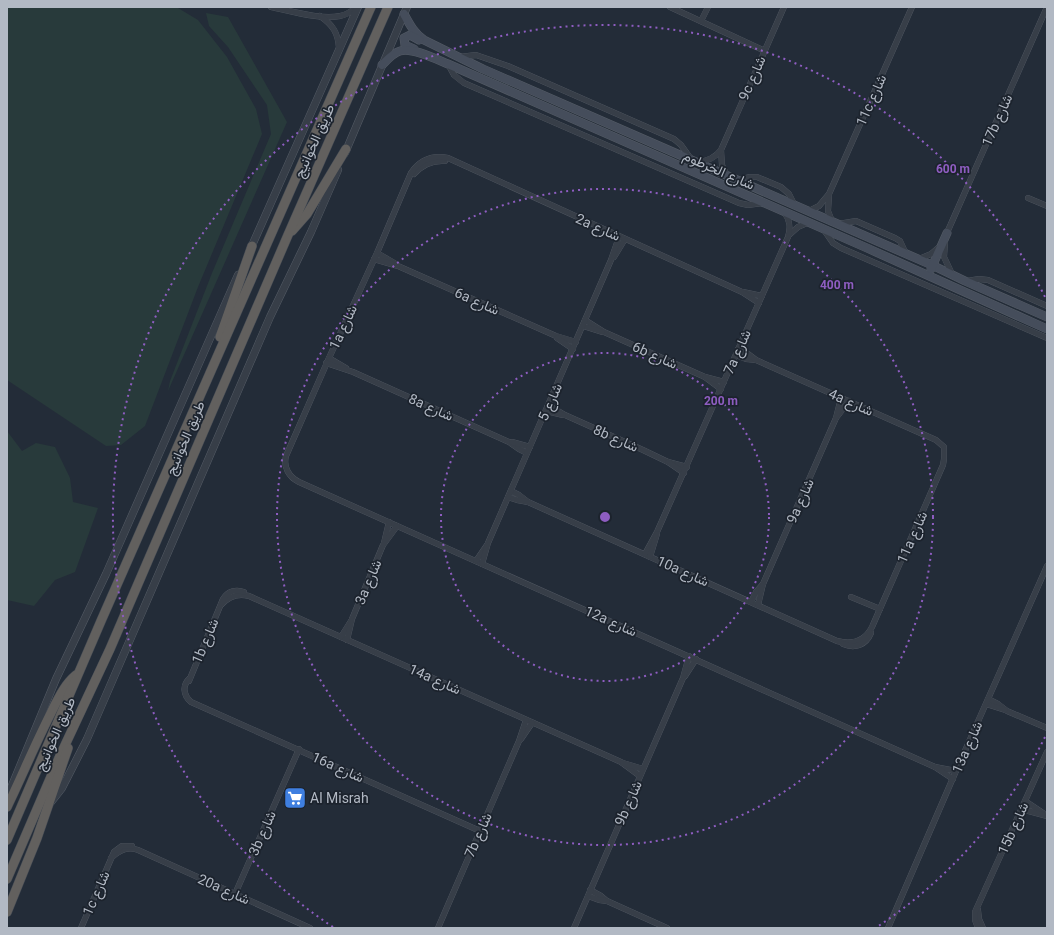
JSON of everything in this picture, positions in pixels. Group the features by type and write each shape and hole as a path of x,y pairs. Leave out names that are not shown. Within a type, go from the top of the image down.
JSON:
{"highway":[{"name":"طريق الخوانيج","path":"7,840 207,378 370,7"},
{"name":"طريق الخوانيج","path":"7,880 76,722 110,649 388,7"},
{"path":"288,235 307,214 346,149"},
{"path":"207,378 220,336 252,246"},
{"path":"7,808 39,736 63,690 68,682 79,673"},
{"path":"7,912 51,802 76,722"}],"main road":[{"name":"شارع الخرطوم","path":"406,11 412,29 433,45 505,79 835,222 1047,317"},
{"path":"426,56 421,51 407,47 404,43 404,38 410,35 424,43 433,45"},
{"name":"شارع الخرطوم","path":"382,65 394,54 403,50 419,53 448,64 807,223 867,248 1047,329"},
{"path":"611,136 616,132 638,136"},
{"path":"867,248 878,249 927,270 934,266 947,233"}],"street":[{"path":"271,7 320,16 341,16 358,7"},
{"path":"7,798 56,679 106,574 246,256 252,246 291,154 358,7"},
{"path":"670,7 765,51"},
{"path":"701,21 708,7"},
{"name":"9c شارع","path":"721,150 784,7"},
{"name":"11c شارع","path":"809,211 819,206 829,194 912,7"},
{"name":"17b شارع","path":"919,259 928,256 935,251 947,233 1047,7"},
{"path":"51,802 62,788 95,721 248,369 311,232 406,11"},
{"path":"320,16 329,22 334,28 338,38 339,49"},
{"path":"459,57 470,54 481,56 508,66 674,139 694,161 709,160 721,150"},
{"path":"448,64 454,75 464,83 740,204 748,205 763,203"},
{"path":"721,150 722,165 727,175"},
{"name":"2a شارع","path":"424,163 437,157 448,158 742,292 759,303"},
{"name":"1a شارع","path":"289,474 285,465 286,456 414,168 424,163"},
{"name":"11c شارع","path":"829,194 828,205 835,222"},
{"path":"1028,198 1047,206"},
{"name":"7a شارع","path":"647,556 790,232 789,221 784,212"},
{"name":"7a شارع","path":"788,237 798,227 807,223"},
{"path":"824,230 833,243 841,248 1047,338"},
{"name":"17b شارع","path":"947,233 944,246 944,256 953,275"},
{"name":"شارع 5","path":"482,564 488,543 576,342 611,260 619,237"},
{"name":"شارع 5","path":"611,260 625,239"},
{"name":"6a شارع","path":"376,256 389,259 398,266 556,336 576,342"},
{"path":"966,281 979,279 988,280 1047,306"},
{"name":"2a شارع","path":"742,292 762,296"},
{"name":"6b شارع","path":"584,323 705,377 724,382"},
{"name":"6a شارع","path":"556,336 573,349"},
{"name":"4a شارع","path":"737,352 748,354 756,360 936,440 944,446"},
{"name":"8a شارع","path":"328,361 509,442 530,447"},
{"name":"6b شارع","path":"705,377 721,389"},
{"name":"9a شارع","path":"758,605 763,584 836,418 841,398"},
{"name":"9a شارع","path":"836,418 849,401"},
{"name":"8b شارع","path":"548,405 565,415 668,462 686,466"},
{"name":"8b شارع","path":"546,411 565,415"},
{"name":"8a شارع","path":"509,442 527,453"},
{"name":"11a شارع","path":"856,644 872,627 880,609 943,466 944,446"},
{"name":"8b شارع","path":"668,462 675,468 684,472"},
{"name":"12a شارع","path":"289,474 293,479 299,482 935,767 953,779"},
{"name":"10a شارع","path":"511,491 528,502 837,641 856,644"},
{"name":"10a شارع","path":"508,497 528,502"},
{"name":"3a شارع","path":"346,640 352,619 383,545 389,522"},
{"name":"3a شارع","path":"383,545 397,526"},
{"name":"شارع 5","path":"476,561 488,543"},
{"name":"13a شارع","path":"888,928 1047,566"},
{"name":"9a شارع","path":"751,602 756,592 763,584"},
{"name":"14a شارع","path":"231,594 242,591 249,596 532,723 621,762 643,769"},
{"name":"1b شارع","path":"186,692 190,678 221,605 231,594"},
{"path":"851,596 880,609"},
{"name":"3a شارع","path":"341,637 345,628 352,619"},
{"name":"9b شارع","path":"574,928 683,678 689,656"},
{"name":"9b شارع","path":"683,678 696,659"},
{"name":"16a شارع","path":"186,692 189,700 196,704 480,831"},
{"path":"987,702 998,704 1007,711 1047,728"},
{"name":"7b شارع","path":"438,928 519,741 526,720"},
{"name":"7b شارع","path":"519,741 532,723"},
{"name":"3b شارع","path":"234,894 299,749"},
{"name":"15b شارع","path":"979,926 979,904 1047,751"},
{"name":"14a شارع","path":"621,762 640,776"},
{"name":"12a شارع","path":"935,767 956,771"},
{"path":"1025,802 1046,815"},
{"path":"1022,809 1046,815"},
{"name":"20a شارع","path":"123,848 138,850 310,928"},
{"name":"1c شارع","path":"81,928 111,858 116,849 123,848"},
{"path":"589,893 601,896 607,901 667,928"}],"shaded area":[{"path":"7,7 178,8 198,20 227,57 256,109 262,134 198,287 145,426 121,445 106,446 7,380"},
{"path":"206,13 228,17 287,122 168,391 170,381 212,273 271,134 267,105 228,47 209,26"},
{"path":"7,431 22,451 36,443 55,447 70,478 73,502 98,508 75,572 55,580 34,606 7,600"}],"place":[{"name":"Al Misrah","path":"295,798"}]}
